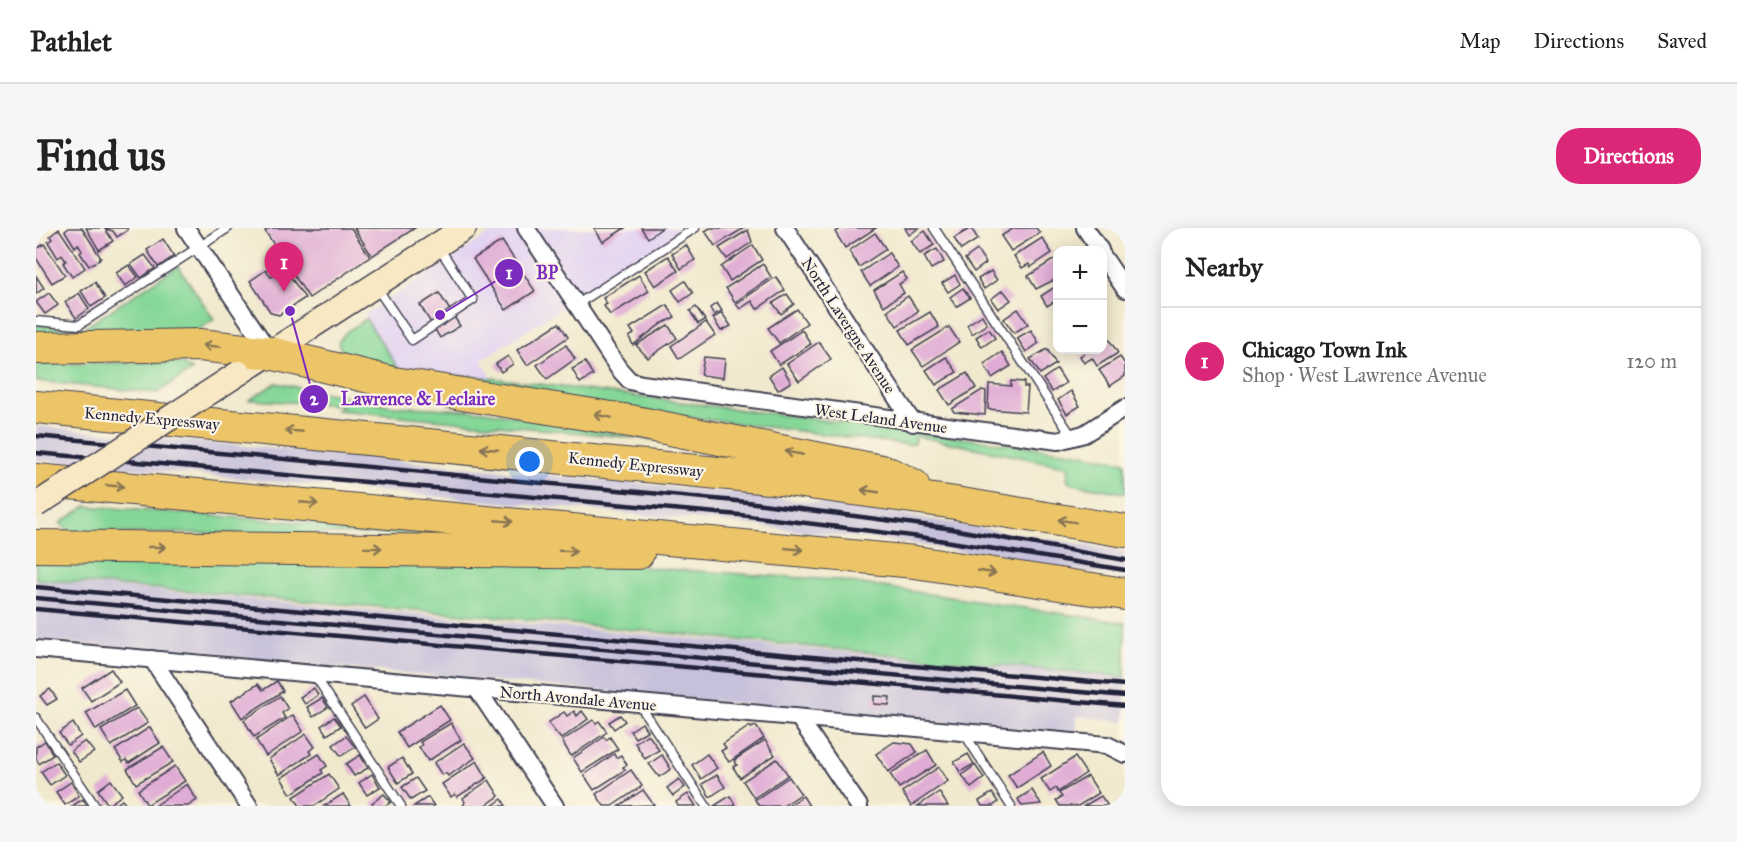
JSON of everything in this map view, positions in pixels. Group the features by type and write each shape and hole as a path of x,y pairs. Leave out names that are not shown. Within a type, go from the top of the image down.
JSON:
{"highway":[{"path":"36,348 200,345 270,353 394,383 630,421 886,472 949,502"},
{"name":"Kennedy Expressway","path":"36,407 744,475 949,502 1125,531"},
{"path":"36,480 915,562 1125,594"},
{"path":"36,546 539,550 680,555 735,544"}],"main road":[{"path":"36,505 464,228"}],"street":[{"path":"186,228 270,353"},
{"path":"526,228 576,305"},
{"name":"North Lavergne Avenue","path":"785,228 913,423"},
{"path":"1085,228 1097,246"},
{"path":"1107,262 1125,289"},
{"name":"West Leland Avenue","path":"576,305 619,369 630,381 913,423 1058,441 1073,438 1125,408"},
{"name":"North Avondale Avenue","path":"36,649 1107,745 1122,751"},
{"path":"152,659 249,806"},
{"path":"477,689 555,806"},
{"path":"800,718 859,806"}],"lane":[{"path":"36,321 79,326 228,228"},
{"path":"576,305 695,228"},
{"path":"934,228 1073,438"},
{"path":"375,285 412,340 473,300 437,245"},
{"path":"314,674 401,806"},
{"path":"638,704 706,806"},
{"path":"36,718 95,806"},
{"path":"963,732 1011,806"}],"shaded area":[{"path":"499,228 687,228 481,360 492,378 398,368 364,315"},
{"path":"36,426 735,493 863,508 1125,552 1125,578 921,545 733,523 36,460"},
{"path":"36,580 1125,677 1125,722 1077,716 1077,734 36,640"}],"green space":[{"path":"178,266 214,319 195,332 36,334 36,325 81,330"},
{"path":"366,319 398,368 343,356 338,342 346,332"},
{"path":"179,362 192,370 157,393 36,381 36,364"},
{"path":"416,372 492,378 1072,452 1125,462 1125,493 1072,484 1067,479 1069,467 916,436 914,444 910,445 609,407"},
{"path":"276,383 394,406 484,411 658,440 336,410 343,405 249,400"},
{"path":"86,506 456,534 80,533 67,530 60,523"},
{"path":"36,558 619,561 650,568 835,580 1125,623 1125,677 500,617 36,579"}],"building":[{"path":"69,228 82,228 101,258 89,266 80,253 82,251 78,244 75,247 65,231"},
{"path":"86,228 127,228 128,230 117,237 113,231 105,229 113,241 99,250"},
{"path":"270,228 351,228 370,257 309,298 265,231"},
{"path":"354,228 415,228 372,256"},
{"path":"594,228 625,228 603,242"},
{"path":"641,228 662,228 648,238"},
{"path":"710,228 744,228 715,246 705,231"},
{"path":"842,228 876,228 845,248 835,232"},
{"path":"905,228 919,228 909,235"},
{"path":"971,228 978,239 961,250 954,238"},
{"path":"1014,228 1036,228 1040,233 1011,251 1001,236"},
{"path":"59,229 85,268 72,277 63,263 66,261 62,255 58,258 48,242 52,239 50,236"},
{"path":"748,230 752,242 727,259 719,248"},
{"path":"925,231 934,245 920,254 911,241"},
{"path":"875,233 886,249 859,267 849,251"},
{"path":"1042,238 1052,253 1031,267 1029,264 1022,268 1014,256"},
{"path":"163,239 174,256 158,267 147,250"},
{"path":"502,241 535,291 506,310 473,259"},
{"path":"44,244 65,275 52,283 36,258 36,249"},
{"path":"686,245 695,260 681,269 672,254"},
{"path":"753,245 762,260 730,281 721,267"},
{"path":"937,249 944,262 931,269 924,256"},
{"path":"977,250 986,263 974,272 965,259"},
{"path":"889,253 898,267 870,286 861,272"},
{"path":"145,255 155,268 141,278 131,264"},
{"path":"668,256 678,271 655,286 645,271"},
{"path":"1053,260 1053,280 1036,289 1028,276"},
{"path":"763,264 771,277 735,302 726,288"},
{"path":"129,265 138,277 125,286 116,273"},
{"path":"285,269 305,298 279,315 271,313 250,281 266,270 271,277"},
{"path":"991,271 997,280 984,289 978,279"},
{"path":"902,272 907,279 899,284 904,293 884,306 874,290"},
{"path":"639,275 649,291 610,315 604,306 607,304 603,298"},
{"path":"955,275 960,284 948,292 942,283"},
{"path":"36,276 44,288 36,294"},
{"path":"776,277 785,290 757,309 752,301 740,309 736,304"},
{"path":"685,281 693,293 680,302 672,290"},
{"path":"95,282 105,298 91,307 81,291"},
{"path":"963,288 970,298 956,307 950,297"},
{"path":"1053,288 1053,302 1047,306 1041,296"},
{"path":"1003,290 1011,300 998,309 991,299"},
{"path":"49,293 58,305 45,314 36,302"},
{"path":"79,293 89,309 76,318 65,302"},
{"path":"439,293 460,326 440,338 420,305"},
{"path":"787,294 794,304 781,314 773,303"},
{"path":"908,296 918,311 897,326 887,311"},
{"path":"717,303 722,311 714,315 710,308"},
{"path":"667,305 675,317 661,324 633,345 629,337 634,334 630,328"},
{"path":"696,307 705,320 698,324 690,311"},
{"path":"797,309 807,323 779,343 768,328"},
{"path":"1018,309 1028,324 1014,333 1004,319"},
{"path":"930,312 939,327 909,345 900,330"},
{"path":"722,313 731,326 721,331 713,318"},
{"path":"982,315 987,324 972,334 967,325"},
{"path":"706,322 715,335 679,359 671,346"},
{"path":"559,323 568,337 527,365 517,350"},
{"path":"668,325 677,338 648,358 636,345"},
{"path":"949,327 959,342 923,366 912,350"},
{"path":"989,329 995,338 982,347 976,337"},
{"path":"802,330 811,344 779,365 770,351"},
{"path":"1031,330 1039,343 1026,352 1017,338"},
{"path":"1107,338 1118,353 1097,366 1092,358 1084,363 1080,356 1083,354 1107,354"},
{"path":"819,342 831,359 799,381 787,364"},
{"path":"566,345 575,359 547,379 537,365"},
{"path":"1047,349 1056,364 1040,374 1030,359"},
{"path":"1002,352 1011,366 992,378 984,364"},
{"path":"508,356 513,364 501,372 496,364"},
{"path":"704,357 725,359 723,378 701,375"},
{"path":"946,357 957,372 936,385 926,370"},
{"path":"1120,357 1125,364 1125,376 1110,386 1099,370"},
{"path":"585,362 593,375 580,383 572,369"},
{"path":"782,367 791,382 778,390 769,376"},
{"path":"1057,369 1066,383 1052,392 1043,379"},
{"path":"967,373 976,388 949,405 939,390"},
{"path":"1011,381 1024,382 1024,387 1028,387 1026,412 988,409 989,384 1011,386"},
{"path":"982,390 986,391 985,415 954,412 952,409"},
{"path":"1071,391 1080,406 1067,414 1058,400"},
{"path":"111,669 120,682 91,701 82,688"},
{"path":"277,681 283,691 242,718 231,701 258,684 263,690"},
{"path":"314,688 318,695 305,704 300,697"},
{"path":"50,689 57,699 47,705 40,696"},
{"path":"125,690 135,706 96,730 86,713"},
{"path":"280,696 288,709 282,713 285,718 254,737 244,720"},
{"path":"874,696 890,697 889,705 874,704"},
{"path":"364,697 378,719 365,728 351,706"},
{"path":"322,698 328,707 313,717 307,707"},
{"path":"440,705 450,720 407,748 397,732"},
{"path":"137,708 148,723 111,746 101,730"},
{"path":"574,711 577,716 582,711 588,719 561,739 548,723 564,712 567,716"},
{"path":"293,715 303,731 266,756 256,740"},
{"path":"620,715 625,721 614,729 609,722"},
{"path":"334,717 341,726 327,735 321,726"},
{"path":"593,720 596,723 599,721 607,732 571,756 562,741"},
{"path":"73,723 81,736 68,745 59,733"},
{"path":"451,723 461,740 428,761 419,747 422,745 420,742"},
{"path":"642,723 647,731 635,738 630,731"},
{"path":"750,726 751,728 756,726 764,738 729,762 721,751 726,748 723,744"},
{"path":"150,727 160,743 129,763 126,760 123,762 115,750"},
{"path":"306,734 315,747 309,751 311,754 279,775 269,759"},
{"path":"648,734 659,750 645,759 635,743"},
{"path":"346,736 355,747 341,756 333,745"},
{"path":"604,737 606,740 610,737 618,749 582,772 573,758"},
{"path":"765,740 775,755 740,778 733,767 737,765 734,760"},
{"path":"45,741 53,755 39,764 36,758 36,747"},
{"path":"85,741 94,752 79,762 71,751"},
{"path":"894,742 912,744 917,752 888,772 876,754"},
{"path":"464,743 475,758 448,776 446,773 442,775 434,763"},
{"path":"163,747 173,762 136,784 127,769"},
{"path":"927,750 936,765 899,788 890,774"},
{"path":"1043,752 1051,766 1017,788 1008,775"},
{"path":"319,754 327,766 321,770 323,773 291,794 281,778"},
{"path":"614,754 616,758 621,755 627,765 623,767 625,770 594,790 584,775"},
{"path":"707,754 717,768 701,779 692,765"},
{"path":"968,754 974,764 960,772 954,762"},
{"path":"360,755 368,768 354,776 346,764"},
{"path":"662,755 671,769 659,777 649,764"},
{"path":"1075,757 1086,773 1058,792 1056,788 1050,792 1041,779"},
{"path":"402,758 412,774 398,783 388,767"},
{"path":"777,759 788,775 754,798 743,781"},
{"path":"477,761 487,778 457,797 455,794 451,797 442,784"},
{"path":"56,762 65,775 50,785 41,772"},
{"path":"975,765 984,778 971,788 962,775"},
{"path":"175,766 185,781 147,805 138,790"},
{"path":"939,767 948,781 911,806 902,792"},
{"path":"631,770 642,786 612,806 604,806 596,794"},
{"path":"329,774 339,789 314,806 300,806 294,797"},
{"path":"372,774 380,787 367,795 359,783"},
{"path":"717,775 725,787 710,797 702,784"},
{"path":"1088,776 1099,793 1078,806 1060,806 1056,800 1062,797 1059,793"},
{"path":"789,777 801,794 783,806 759,806 755,800"},
{"path":"416,778 425,791 411,800 402,787"},
{"path":"679,779 685,787 673,796 667,788"},
{"path":"111,780 122,795 108,805 98,790"},
{"path":"489,780 499,796 485,806 463,806 465,802 463,798"},
{"path":"71,782 79,796 65,805 56,792"},
{"path":"187,784 197,800 188,806 155,806"},
{"path":"643,790 654,805 619,806"},
{"path":"1032,790 1041,804 1022,806 1018,799"},
{"path":"939,792 948,806 918,806"},
{"path":"992,793 998,802 993,806 982,806 979,801"},
{"path":"343,794 351,806 324,806"},
{"path":"384,794 391,802 385,806 374,806 372,803"},
{"path":"688,794 696,806 678,806 676,802"},
{"path":"730,796 736,806 714,806"},
{"path":"803,796 809,806 788,806"},
{"path":"1101,796 1108,806 1084,806"},
{"path":"428,797 434,806 414,806"},
{"path":"83,799 87,806 72,806"},
{"path":"502,799 506,806 492,806"},
{"path":"122,800 127,806 114,806"}],"railway":[{"path":"36,436 747,502 946,528 1125,560"},
{"path":"36,453 740,515 920,537 1125,570"},
{"path":"36,587 1125,685"},
{"path":"36,598 1125,696"},
{"path":"36,609 1125,706"}],"place":[{"name":"Chicago Town Ink","path":"284,292"},
{"name":"Lawrence & Leclaire","path":"290,311"},
{"name":"BP","path":"440,315"}]}
